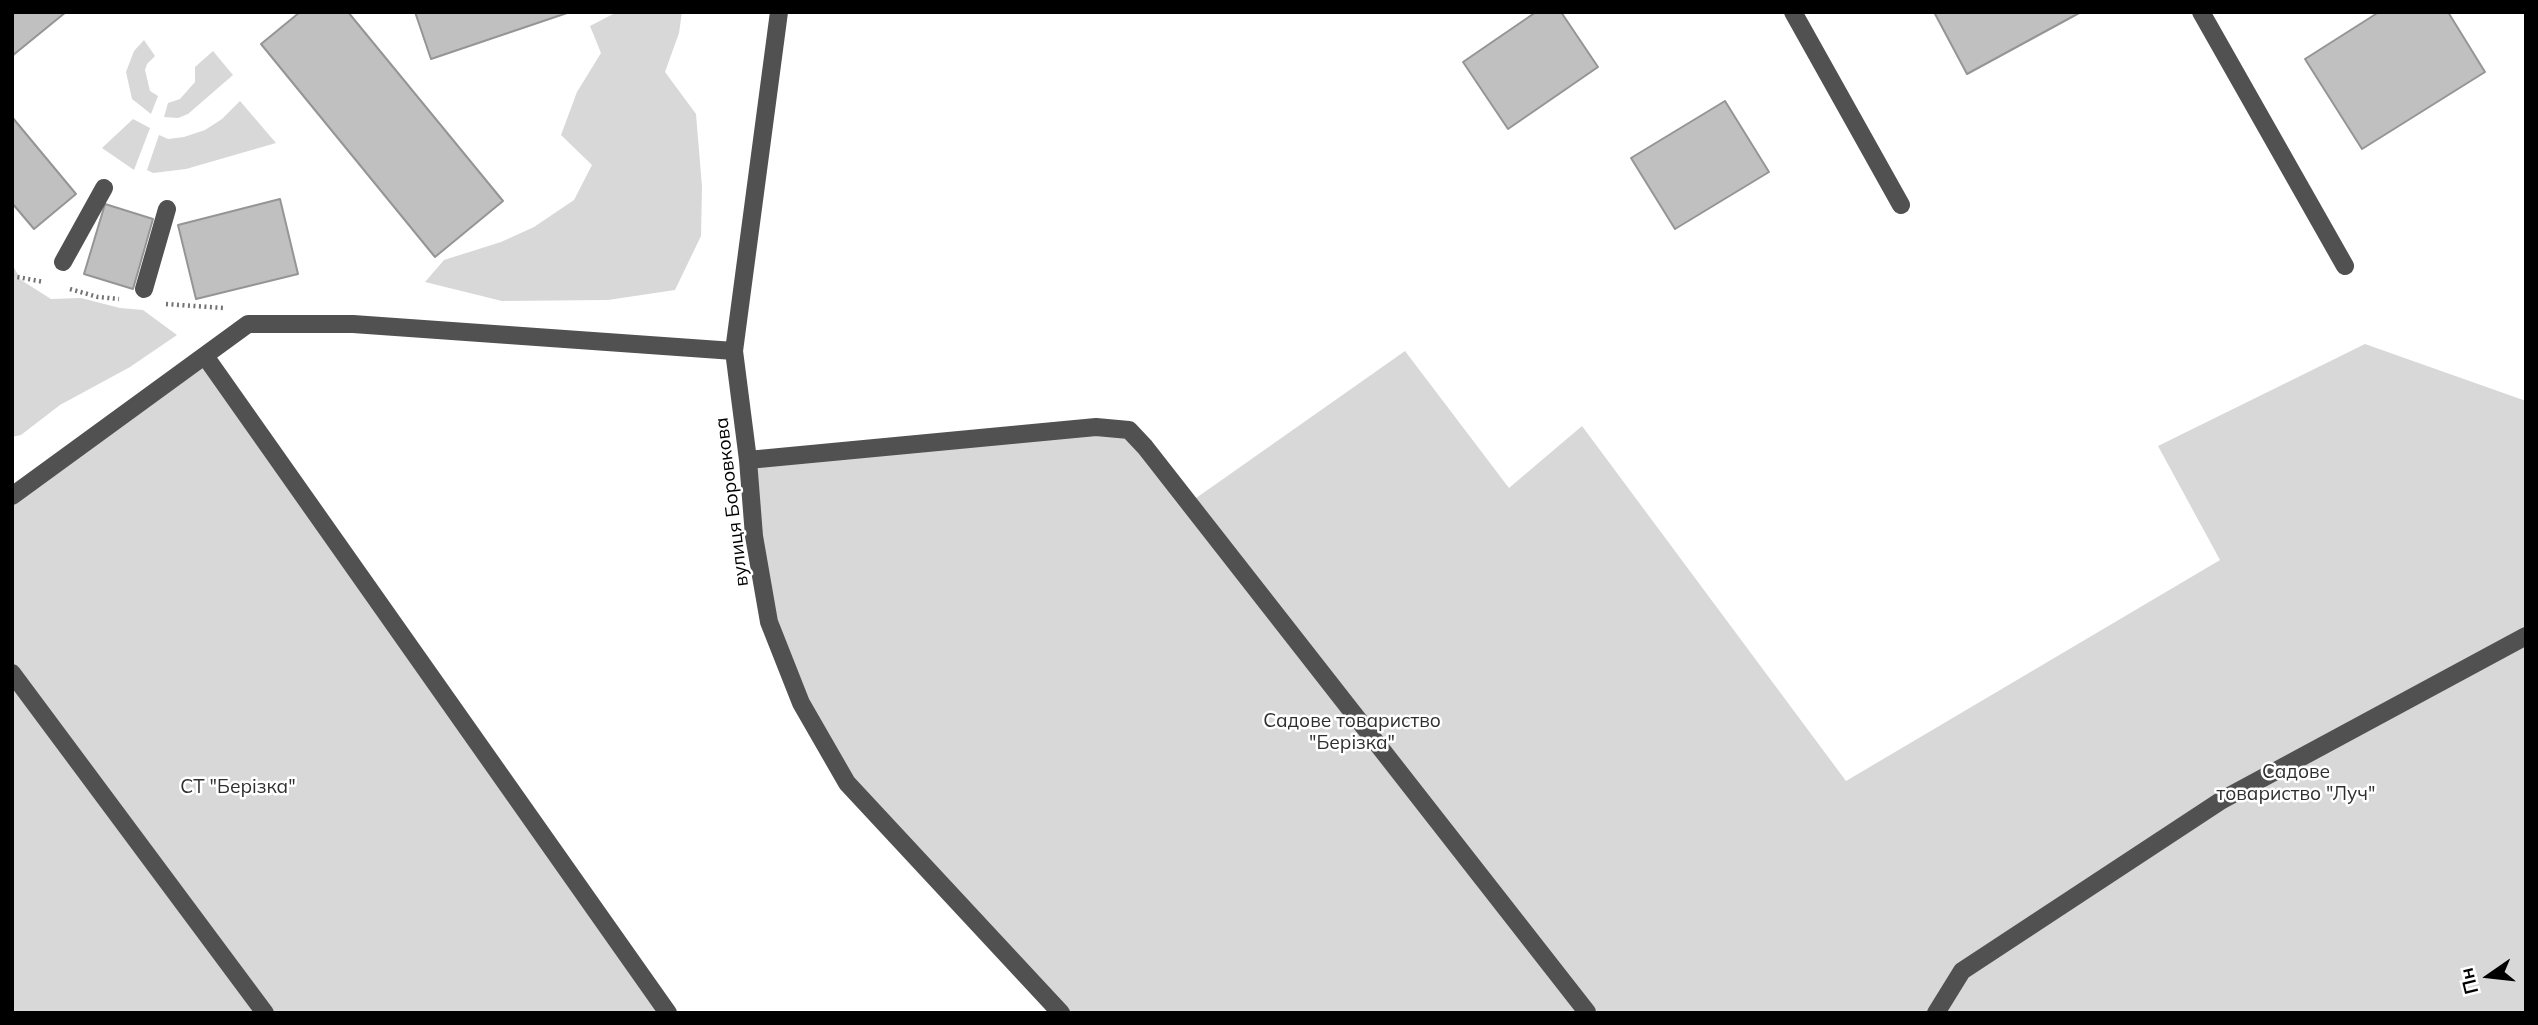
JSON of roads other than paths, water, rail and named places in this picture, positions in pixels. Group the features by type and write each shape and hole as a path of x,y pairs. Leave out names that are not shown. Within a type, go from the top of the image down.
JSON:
{"street":[{"name":"вулиця Боровкова","path":"779,12 734,351 748,460 754,536 769,622 801,703 847,783 1061,1013"},
{"path":"1793,12 1901,205"},
{"path":"2201,12 2345,266"},
{"path":"63,262 104,188"},
{"path":"144,289 167,209"},
{"path":"12,496 248,324 353,324 734,351"},
{"path":"205,356 668,1013"},
{"path":"748,460 1096,427 1129,430 1587,1012"},
{"path":"1936,1013 1962,971 2222,800 2526,636"},
{"path":"12,673 265,1013"}],"park label":[{"name":"Садове товариство \"Берізка\"","path":"1352,732"},
{"name":"Садове товариство \"Луч\"","path":"2296,783"},
{"name":"СТ \"Берізка\"","path":"238,787"}]}
